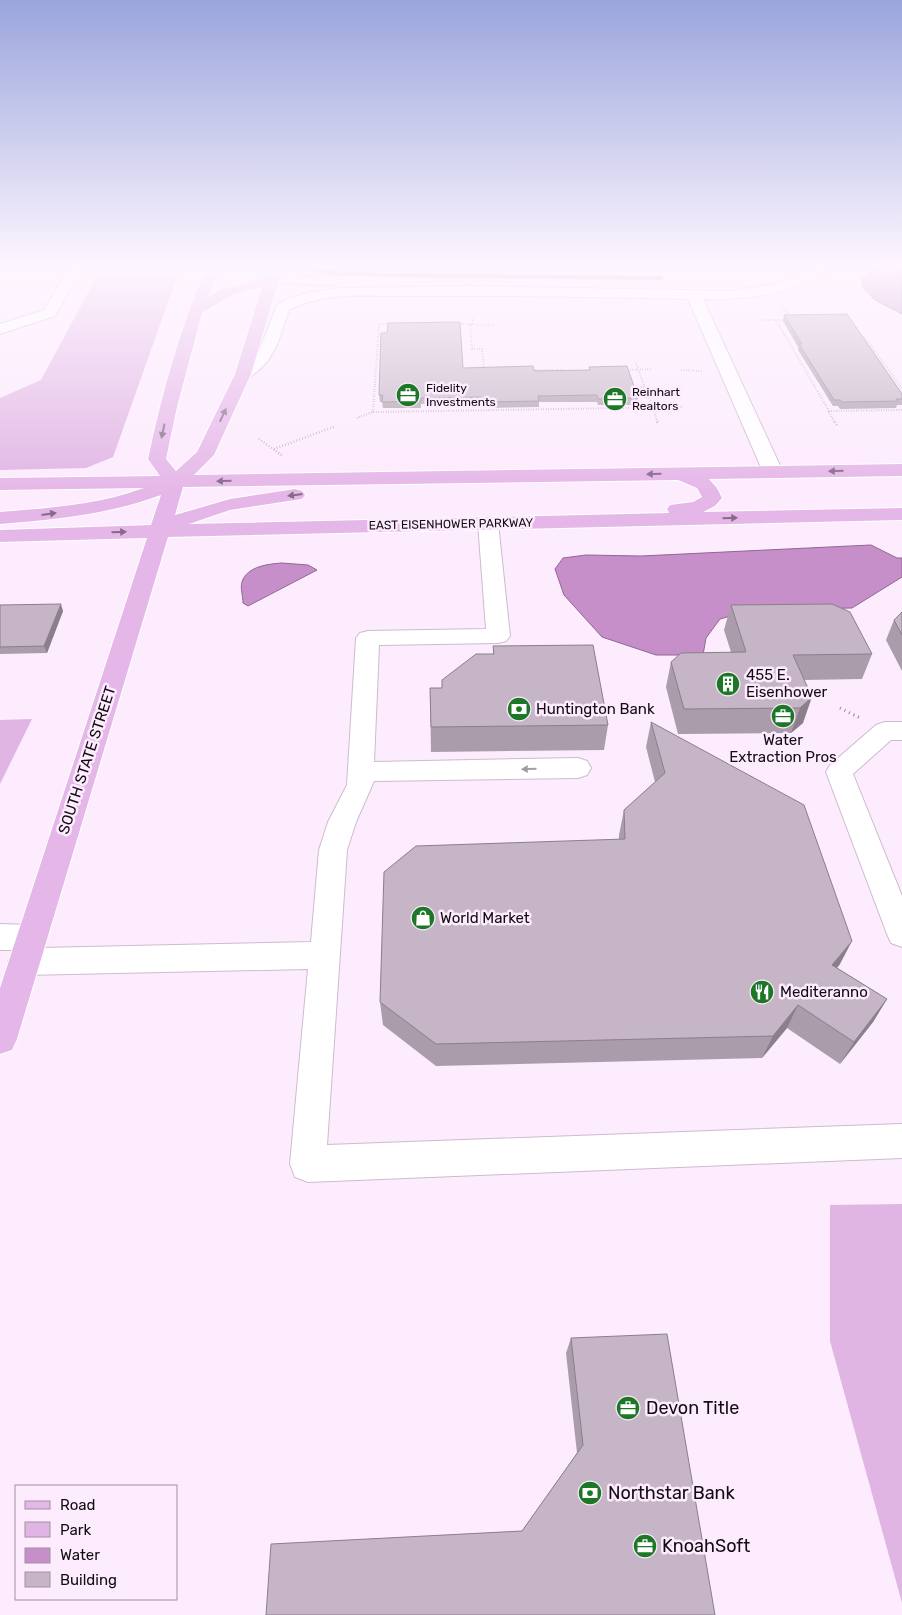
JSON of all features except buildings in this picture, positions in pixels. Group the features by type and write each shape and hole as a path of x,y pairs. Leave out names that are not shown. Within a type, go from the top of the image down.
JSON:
{"main road":[{"path":"175,482 157,459 168,407 186,341"},
{"path":"0,518 34,516 114,504 175,482 205,455 243,374 253,341"},
{"path":"0,484 902,470"},
{"path":"314,526 382,515 690,509 706,505 712,498 709,488 697,479 678,473"},
{"path":"160,531 198,512 268,498 363,489 546,486 623,475"},
{"path":"878,515 861,512 847,493 857,481 902,480"},
{"path":"0,488 67,482"},
{"name":"SOUTH STATE STREET","path":"0,1039 175,482"},
{"name":"EAST EISENHOWER PARKWAY","path":"0,536 314,526 902,514"}],"street":[{"path":"243,374 261,361 271,341"},
{"path":"715,341 773,472"},
{"path":"488,523 498,636 368,638 360,785 342,822 333,850 308,1164 902,1141"},
{"path":"902,730 885,731 839,772 902,934"},
{"path":"360,772 578,768"},
{"path":"0,937 28,950 324,955"}],"path":[{"path":"472,341 472,349 482,349 486,371 476,372"},
{"path":"788,341 837,426"},
{"path":"868,341 902,389"},
{"path":"373,412 378,342 384,342"},
{"path":"636,364 658,424"},
{"path":"376,370 381,369"},
{"path":"619,370 651,369"},
{"path":"523,370 571,370"},
{"path":"680,370 704,371"},
{"path":"634,396 631,388 645,387"},
{"path":"374,394 380,394"},
{"path":"426,404 427,412"},
{"path":"454,404 454,411"},
{"path":"510,405 511,410"},
{"path":"530,405 531,410"},
{"path":"357,418 373,412 682,407"},
{"path":"829,411 902,410"},
{"path":"274,449 336,426"},
{"path":"259,439 287,459"}],"green space":[{"path":"62,341 154,341 113,457 86,468 0,470 0,398 41,380"},
{"path":"32,719 0,784 0,720"},
{"path":"902,1204 902,1603 830,1341 830,1205"}],"water":[{"path":"871,545 897,558 902,558 902,577 852,608 753,610 720,619 706,638 703,655 656,655 602,637 564,595 555,569 563,558 586,555 641,556"},
{"path":"282,563 308,565 317,570 248,606 243,603 241,584 249,572 259,567"}],"place":[{"name":"Fidelity Investments","path":"408,395"},
{"name":"Reinhart Realtors","path":"615,399"},
{"name":"455 E. Eisenhower","path":"728,684"},
{"name":"Huntington Bank","path":"519,709"},
{"name":"Water Extraction Pros","path":"783,716"},
{"name":"World Market","path":"423,918"},
{"name":"Mediteranno","path":"762,992"},
{"name":"Devon Title","path":"628,1408"},
{"name":"Northstar Bank","path":"590,1493"},
{"name":"KnoahSoft","path":"645,1546"}]}
